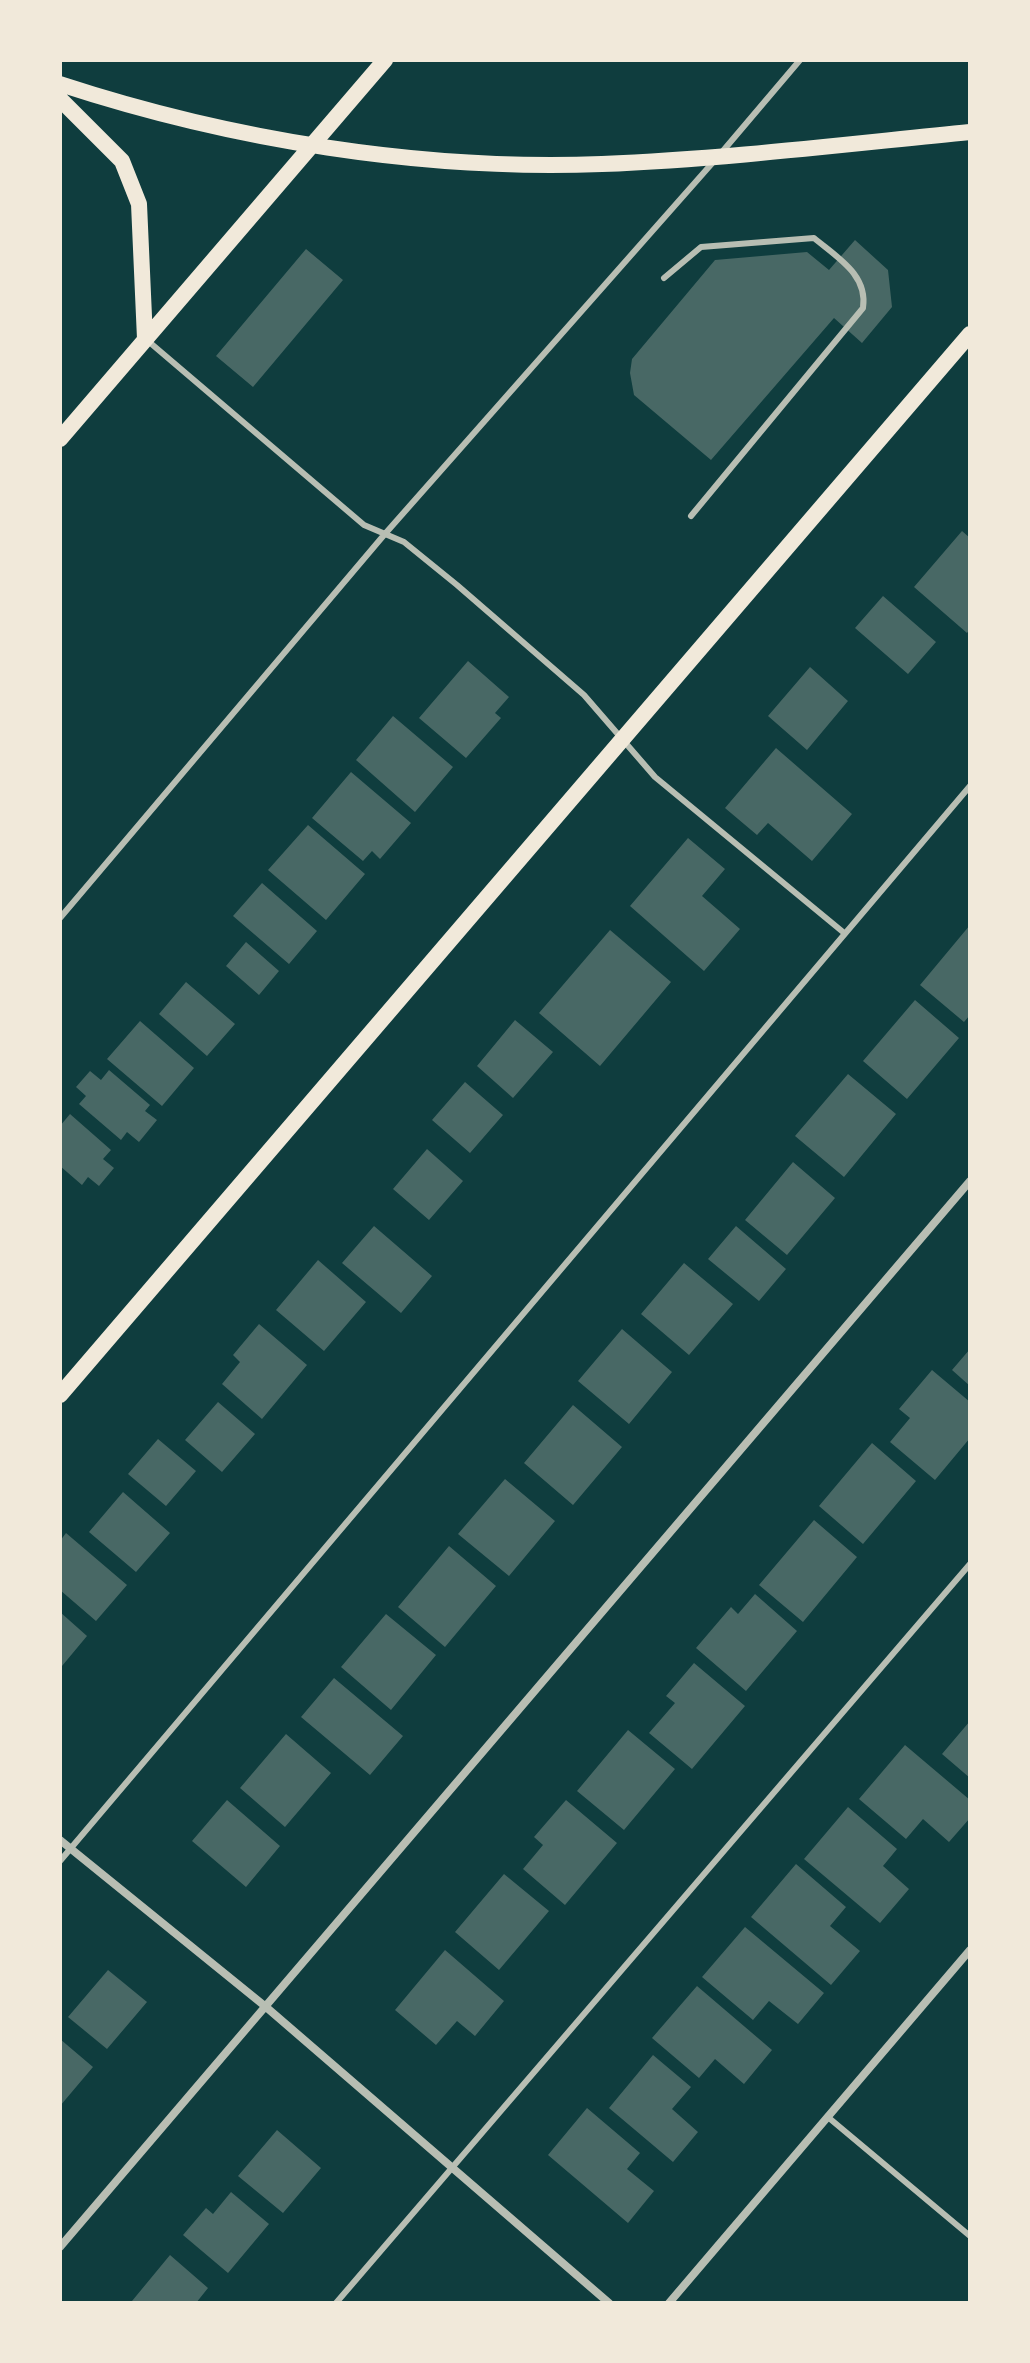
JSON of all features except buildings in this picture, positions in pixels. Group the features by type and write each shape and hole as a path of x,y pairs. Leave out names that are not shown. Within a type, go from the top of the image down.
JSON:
{"main road":[{"path":"60,439 385,60"},
{"path":"60,84 240,133 314,144 507,163 602,164 970,132"},
{"path":"60,99 122,161 139,204 145,339"},
{"path":"60,1395 970,334"}],"street":[{"path":"60,2247 970,1181"},
{"path":"60,1840 266,2007 609,2303"},
{"path":"669,2303 970,1950"}],"lane":[{"path":"60,918 384,535 800,60"},
{"path":"664,278 701,247 814,238 862,280 866,293 863,308 691,516"},
{"path":"145,339 364,525 404,542 468,594 584,695 655,777 843,932"},
{"path":"60,1861 843,932 970,786"},
{"path":"336,2303 970,1564"},
{"path":"829,2118 970,2236"}]}
